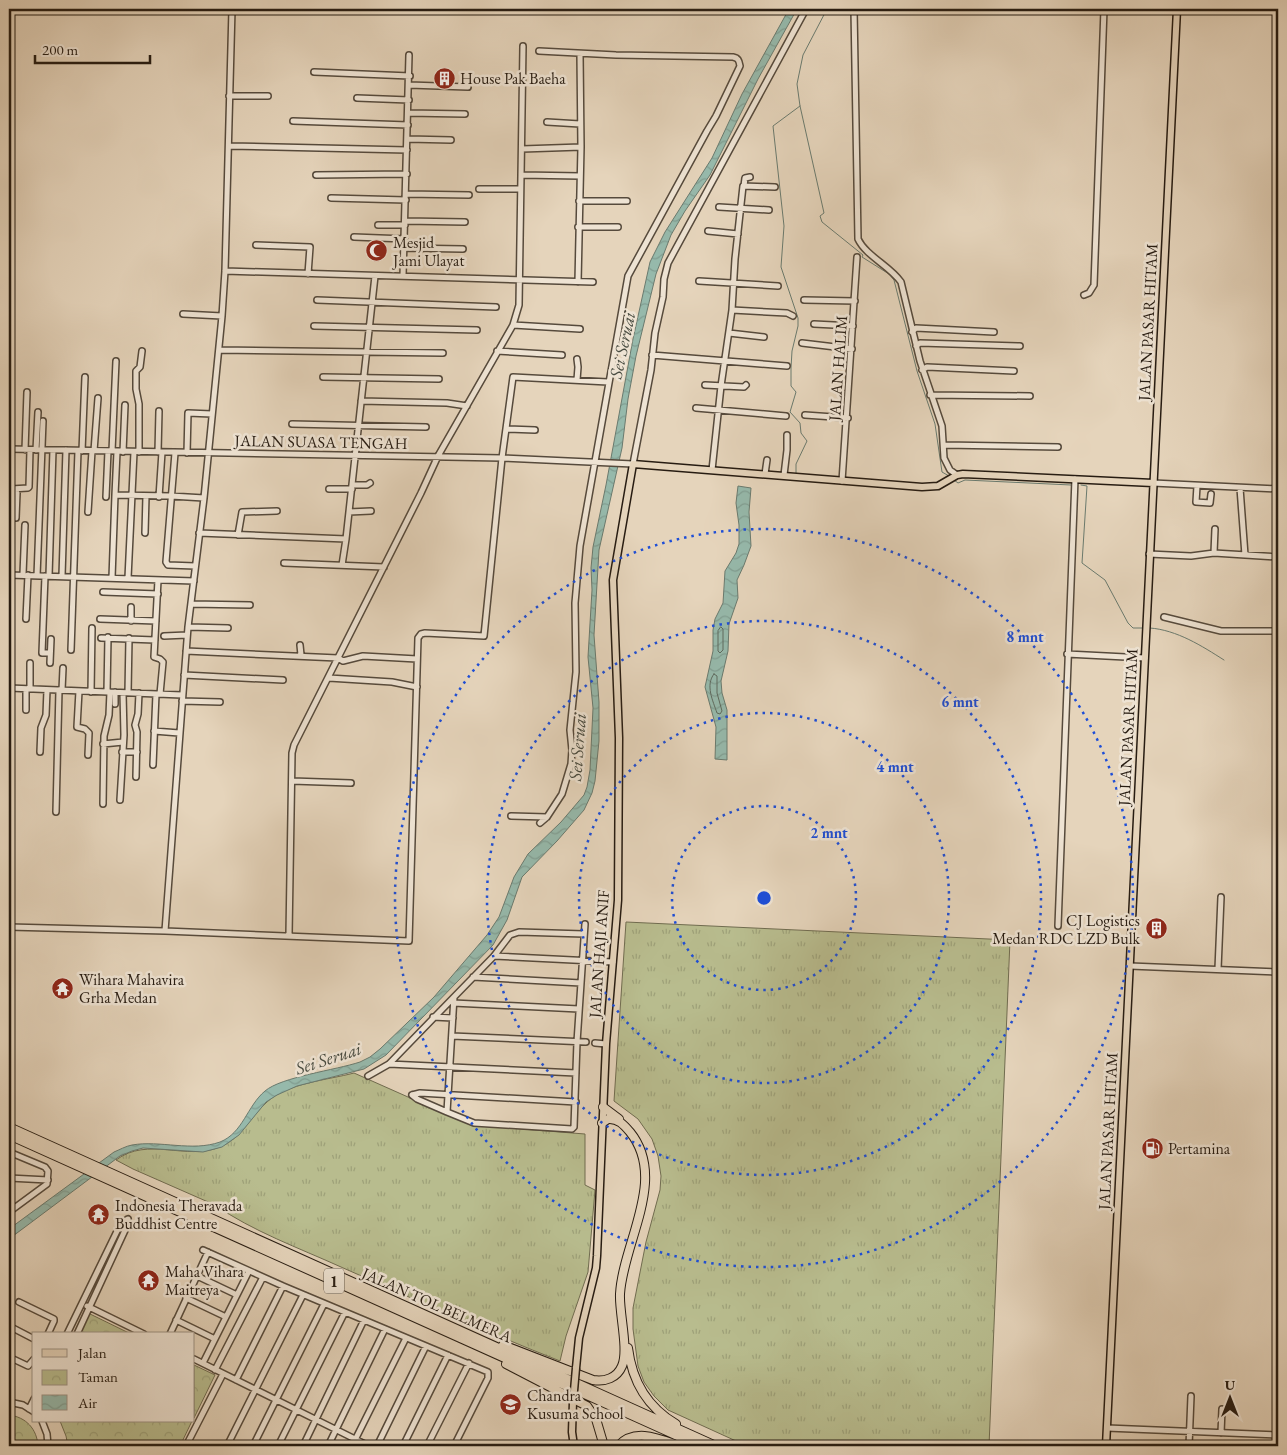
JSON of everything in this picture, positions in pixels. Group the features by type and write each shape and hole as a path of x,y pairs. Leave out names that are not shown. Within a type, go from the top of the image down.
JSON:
{"highway":[{"path":"603,1107 624,1123 634,1134 642,1148 648,1167 646,1197 626,1278 624,1294 624,1318 634,1377 645,1397 658,1411 674,1423 722,1446"},
{"path":"453,1328 588,1378 605,1380 619,1371 624,1355 620,1306 622,1278 643,1196 646,1168 640,1148 629,1131 615,1119 608,1118 602,1124"},
{"name":"JALAN TOL BELMERA","path":"9,1127 86,1166"},
{"name":"JALAN TOL BELMERA","path":"9,1135 105,1174 716,1446"},
{"name":"JALAN TOL BELMERA","path":"105,1174 412,1316 700,1446"},
{"path":"412,1316 428,1327 493,1357 583,1403 594,1415 604,1446"},
{"path":"618,1446 627,1438 641,1435 680,1446"}],"main road":[{"name":"JALAN PASAR HITAM","path":"1106,1446 1178,9"},
{"path":"633,464 930,488 963,474 1153,483"},
{"name":"JALAN HAJI ANIF","path":"574,1446 572,1432 573,1402 579,1338 596,1268 606,1044 618,900 620,765 612,580 633,464"}],"street":[{"path":"165,931 187,635 204,498 210,414 222,316 225,271 232,9"},
{"path":"633,464 668,263 806,9"},
{"path":"854,9 858,239 868,251 896,274 901,282 922,370 942,426 944,458 954,478"},
{"path":"1084,295 1089,293 1094,286 1104,9"},
{"path":"289,935 294,745 464,405 513,324 519,305 523,46"},
{"path":"539,51 580,54 733,56 739,60 740,66 716,116 628,276 583,525 578,567 575,603 576,672 570,730 571,764 562,794 547,817 540,823"},
{"path":"578,282 581,147 580,54"},
{"path":"403,276 408,150 409,55"},
{"path":"314,72 410,76"},
{"path":"409,85 468,87"},
{"path":"229,96 268,96"},
{"path":"357,98 409,100"},
{"path":"408,113 466,114"},
{"path":"293,122 408,125"},
{"path":"547,122 580,124"},
{"path":"408,139 452,140"},
{"path":"229,146 408,150"},
{"path":"522,149 581,147"},
{"path":"316,175 407,174"},
{"path":"521,175 580,176"},
{"path":"712,470 732,310 745,178 750,177"},
{"path":"744,186 775,187"},
{"path":"479,189 520,189"},
{"path":"406,194 469,195"},
{"path":"331,198 406,200"},
{"path":"579,201 627,201"},
{"path":"719,207 769,210"},
{"path":"378,225 465,222"},
{"path":"578,227 618,227"},
{"path":"708,231 738,234"},
{"path":"354,237 405,239"},
{"path":"256,246 310,247 308,274"},
{"path":"404,248 463,249"},
{"name":"JALAN HALIM","path":"842,480 848,418 857,257"},
{"path":"225,271 593,282"},
{"path":"342,565 375,276"},
{"path":"699,281 778,286"},
{"path":"317,300 496,307"},
{"path":"804,300 854,301"},
{"path":"732,310 787,313 793,316"},
{"path":"183,314 222,316"},
{"path":"513,324 580,328"},
{"path":"814,324 853,326"},
{"path":"314,326 477,330"},
{"path":"912,332 916,328 994,332"},
{"path":"729,333 764,337"},
{"path":"802,343 852,349"},
{"path":"916,346 920,343 1020,346"},
{"path":"219,350 443,353"},
{"path":"128,578 139,404 136,389 136,372 140,367 142,351"},
{"path":"497,351 562,355"},
{"path":"652,355 788,366"},
{"path":"576,359 578,367 577,380"},
{"path":"112,578 116,360"},
{"path":"922,370 927,367 1014,371"},
{"path":"9,421 11,368"},
{"path":"323,377 363,376 439,379"},
{"path":"70,650 85,377"},
{"path":"9,927 289,935 409,941 418,638 423,633 484,636 502,458 513,377 608,382"},
{"path":"705,384 744,387 746,385"},
{"path":"27,392 33,450 37,576"},
{"path":"930,395 1030,396"},
{"path":"88,512 98,398"},
{"path":"361,401 464,405"},
{"path":"106,497 124,405"},
{"path":"696,408 786,416"},
{"path":"159,411 159,496"},
{"path":"16,518 17,493 10,492 11,488 29,487 38,412"},
{"path":"186,453 187,414 210,414"},
{"path":"805,415 848,418"},
{"path":"33,450 43,421"},
{"path":"292,424 426,427"},
{"path":"506,429 535,430"},
{"path":"784,475 787,436"},
{"path":"944,444 1058,447"},
{"name":"JALAN SUASA TENGAH","path":"9,449 438,456 633,464"},
{"path":"50,653 42,652 53,450"},
{"path":"62,576 66,450"},
{"path":"175,453 166,562 168,565 195,566"},
{"path":"765,474 767,460"},
{"path":"1058,926 1075,479"},
{"path":"329,489 367,485 370,483"},
{"path":"1153,483 1278,490"},
{"path":"1197,486 1196,502 1210,503 1212,494"},
{"path":"1240,488 1245,555"},
{"path":"115,495 204,498"},
{"path":"145,533 146,496"},
{"path":"349,512 371,511"},
{"path":"238,535 242,512 277,512"},
{"path":"25,525 26,619"},
{"path":"1214,553 1215,529"},
{"path":"199,533 346,539"},
{"path":"1150,554 1191,556 1214,553 1278,557"},
{"path":"284,563 384,567"},
{"path":"9,574 194,581"},
{"path":"153,765 154,731 163,662 154,657 158,580"},
{"path":"103,592 158,594"},
{"path":"191,604 250,605"},
{"path":"131,607 131,621"},
{"path":"1164,617 1221,631 1278,631"},
{"path":"100,619 156,621"},
{"path":"188,627 228,628"},
{"path":"91,692 92,628"},
{"path":"164,636 187,635"},
{"path":"103,804 103,744 109,716 111,692 108,637"},
{"path":"101,638 155,640"},
{"path":"120,800 129,638"},
{"path":"50,662 51,639"},
{"path":"300,645 301,655"},
{"path":"186,652 301,655 338,658 343,661 363,656 418,659"},
{"path":"1067,654 1145,658"},
{"path":"26,710 30,663"},
{"path":"56,812 63,668"},
{"path":"184,675 283,680"},
{"path":"329,678 397,683 417,687"},
{"path":"9,688 158,694 220,702"},
{"path":"40,752 40,728 46,715 47,690"},
{"path":"79,691 77,727 89,733 88,755"},
{"path":"111,692 115,704"},
{"path":"136,776 137,732 135,725 138,714 139,694"},
{"path":"154,731 179,733"},
{"path":"103,744 123,742"},
{"path":"122,752 137,752"},
{"path":"292,781 351,783"},
{"path":"511,816 547,817"},
{"path":"1218,969 1221,897"},
{"path":"576,1102 448,1094 415,1093 412,1095 416,1099 474,1123 572,1129 575,1124 576,1102 577,1042 585,924"},
{"path":"368,1076 389,1064 433,1017 453,1000 494,956 510,935 514,933 584,934"},
{"path":"494,956 613,962"},
{"path":"1130,966 1278,972"},
{"path":"473,977 580,983"},
{"path":"453,1000 579,1009"},
{"path":"447,1112 453,1000"},
{"path":"433,1017 452,1018"},
{"path":"452,1036 586,1042"},
{"path":"595,1043 606,1044"},
{"path":"389,1064 576,1074"},
{"path":"9,1152 47,1169 48,1180 47,1184 9,1212"},
{"path":"9,1178 48,1180"},
{"path":"9,1205 18,1205"},
{"path":"68,1332 121,1223 128,1218 127,1226 77,1332"},
{"path":"171,1332 197,1276 206,1251 324,1304 486,1371 489,1374 454,1446"},
{"path":"101,1262 109,1264"},
{"path":"203,1363 249,1271"},
{"path":"197,1276 237,1295"},
{"path":"215,1370 263,1277"},
{"path":"236,1380 283,1286"},
{"path":"227,1446 304,1295"},
{"path":"186,1298 226,1317"},
{"path":"19,1302 54,1319 49,1332"},
{"path":"82,1303 140,1332"},
{"path":"253,1446 324,1304"},
{"path":"278,1446 345,1312"},
{"path":"176,1320 215,1339"},
{"path":"303,1446 364,1320"},
{"path":"9,1326 32,1338"},
{"path":"328,1446 385,1329"},
{"path":"352,1446 406,1338"},
{"path":"377,1446 426,1346"},
{"path":"402,1446 448,1355"},
{"path":"9,1358 28,1366 32,1361"},
{"path":"195,1359 369,1446"},
{"path":"427,1446 469,1363"},
{"path":"187,1446 223,1374"},
{"path":"1189,1446 1191,1396"},
{"path":"9,1402 17,1403 31,1410"},
{"path":"1221,1433 1222,1409"},
{"path":"42,1422 47,1434 48,1446"},
{"path":"1107,1428 1278,1435"}],"green space":[{"path":"626,922 1010,940 989,1446 747,1446 668,1410 654,1396 644,1382 638,1366 633,1329 633,1308 646,1242 660,1190 661,1176 658,1156 652,1139 638,1119 614,1101"},
{"path":"354,1073 471,1125 585,1134 585,1185 595,1190 588,1272 566,1336 560,1361 477,1327 276,1239 244,1223 215,1205 116,1160 128,1153 141,1150 194,1152 220,1147 234,1139 267,1102 285,1090"},
{"path":"88,1313 127,1332 79,1332"},
{"path":"195,1365 215,1375 195,1416"},
{"path":"9,1415 21,1418 30,1425 38,1446 9,1446"},
{"path":"60,1422 192,1422 180,1446 68,1446"}],"water":[{"path":"789,9 797,9 758,79 710,175 671,235 656,274 636,356 622,448 599,550 594,635 599,702 599,741 595,781 584,810 522,877 507,920 493,945 386,1055 364,1069 297,1086 277,1095 266,1102 239,1135 222,1147 203,1152 143,1148 120,1156 9,1239 9,1229 114,1152 130,1146 143,1144 198,1146 220,1142 228,1138 240,1126 259,1097 273,1086 296,1078 350,1065 370,1057 434,997 487,935 499,917 514,877 528,854 561,822 584,795 590,770 593,708 588,657 593,547 633,339 650,262 665,232 712,158 742,94"},
{"path":"738,486 751,488 749,512 751,546 737,580 738,598 729,624 728,651 721,681 727,710 727,760 715,759 716,727 705,687 713,651 715,619 723,603 725,571 739,544 736,503"}],"waterway":[{"path":"827,9 803,55 797,84 800,106 824,213 820,216 822,222 863,255 862,257 889,274 894,280 917,371 935,424 942,472 949,476"},
{"path":"796,473 796,464 807,441 801,433 800,423 790,412 796,392 791,386 791,368 798,318 781,267 784,226 773,126 800,106"},
{"path":"954,480 958,483 965,480 1071,485"},
{"path":"1081,485 1087,486 1082,563 1105,580 1128,623 1133,628 1143,628"},
{"path":"1150,628 1179,635 1224,660"}],"place":[{"name":"House Pak Baeha","path":"444,78"},
{"name":"Mesjid Jami Ulayat","path":"377,251"},
{"name":"CJ Logistics Medan RDC LZD Bulk","path":"1156,929"},
{"name":"Wihara Mahavira Grha Medan","path":"63,988"},
{"name":"Pertamina","path":"1152,1148"},
{"name":"Indonesia Theravada Buddhist Centre","path":"99,1214"},
{"name":"Maha Vihara Maitreya","path":"149,1280"},
{"name":"Chandra Kusuma School","path":"511,1404"}],"water label":[{"name":"Sei Seruai","path":"622,345"},
{"name":"Sei Seruai","path":"577,747"},
{"name":"Sei Seruai","path":"328,1058"}]}
